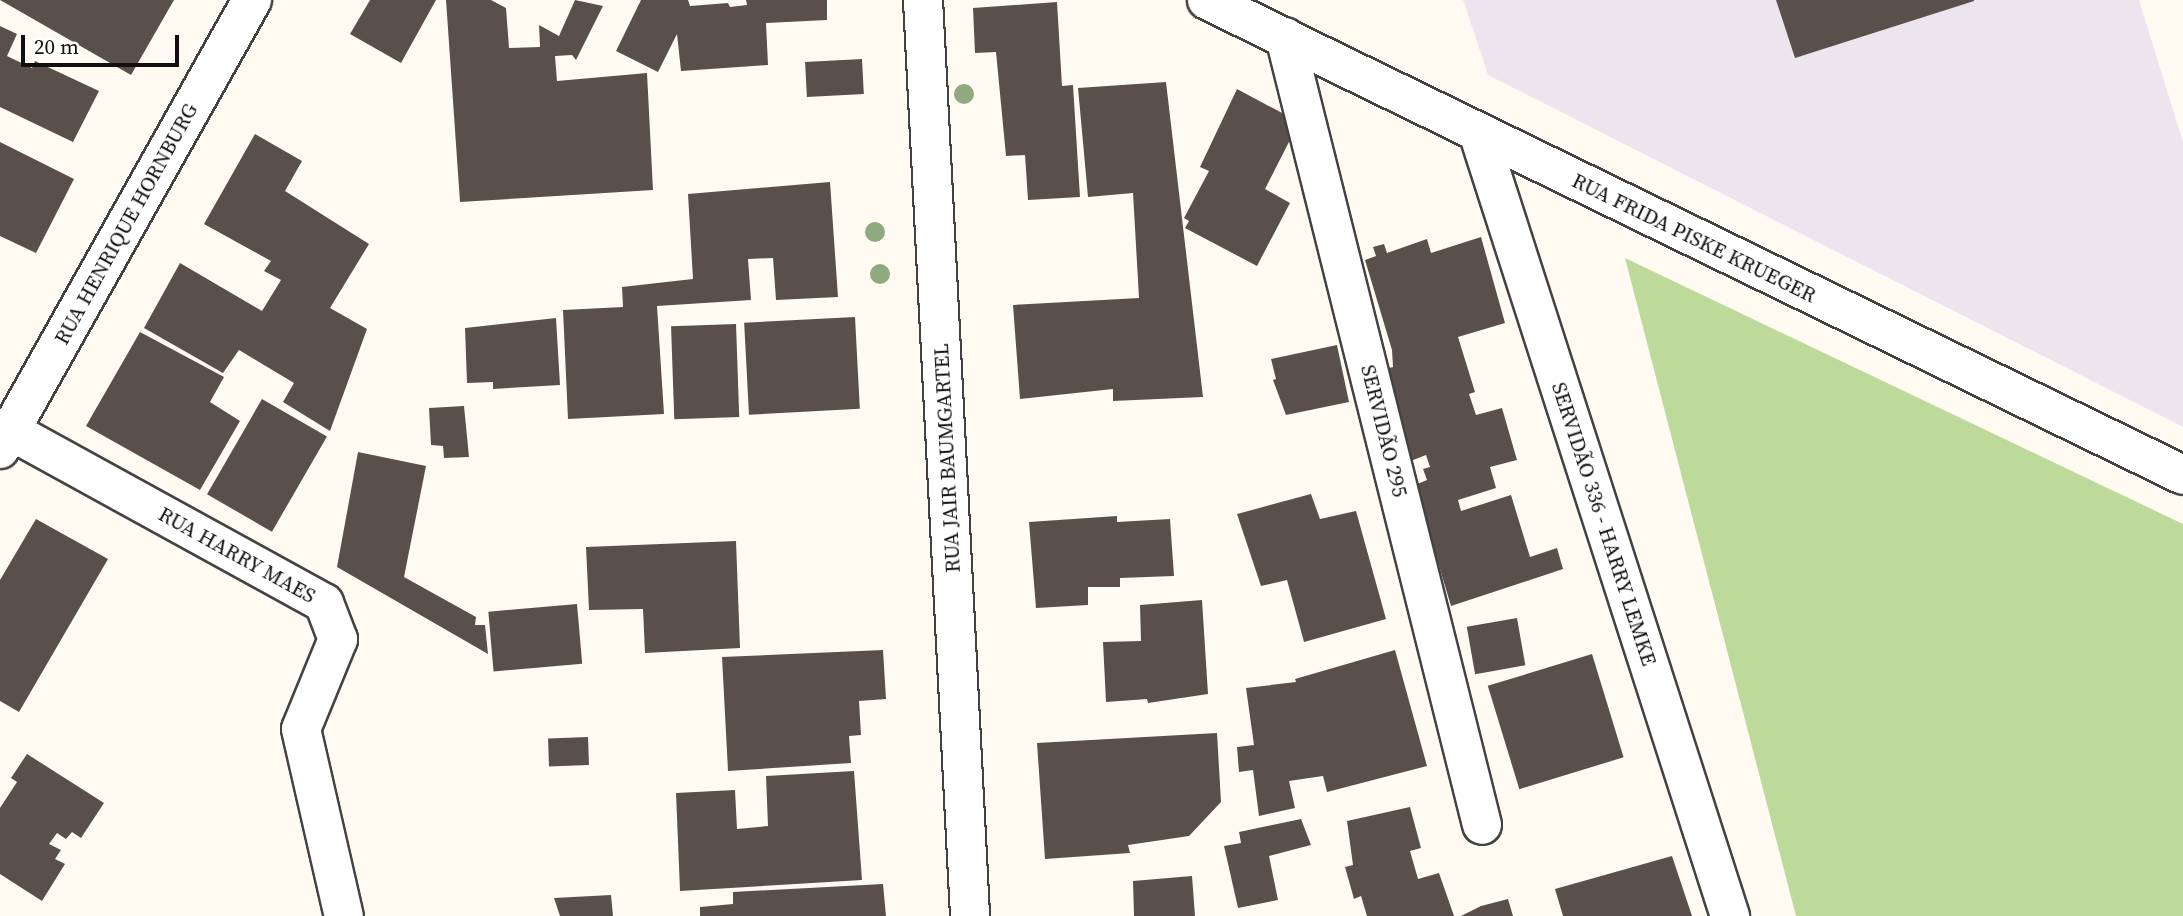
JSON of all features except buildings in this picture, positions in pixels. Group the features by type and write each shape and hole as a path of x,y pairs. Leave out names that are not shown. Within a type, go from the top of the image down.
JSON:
{"street":[{"name":"RUA HENRIQUE HORNBURG","path":"5,440 252,0"},
{"name":"RUA JAIR BAUMGARTEL","path":"923,0 971,916"},
{"name":"RUA FRIDA PISKE KRUEGER","path":"1207,0 2183,475"},
{"name":"SERVIDÃO 295","path":"1285,37 1482,825"},
{"name":"SERVIDÃO 336 - HARRY LEMKE","path":"1478,132 1730,916"},
{"name":"RUA HARRY MAES","path":"5,440 324,603 338,639 301,729 344,916"}],"shaded area":[{"path":"1463,0 2139,0 2183,142 2183,427 1488,75"}],"green space":[{"path":"1625,258 2183,524 2183,916 1796,916"}]}
